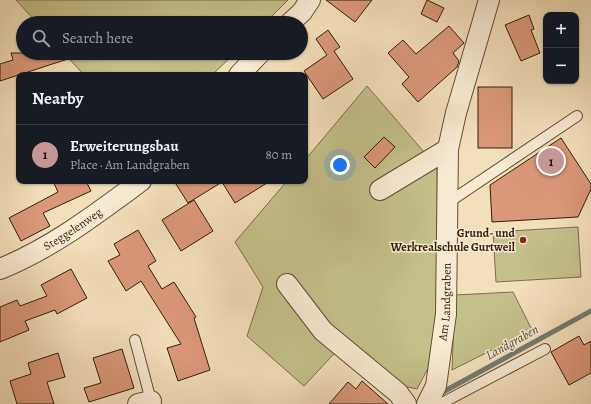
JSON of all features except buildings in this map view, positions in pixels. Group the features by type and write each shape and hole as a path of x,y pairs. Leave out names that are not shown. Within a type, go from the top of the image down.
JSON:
{"street":[{"path":"298,16 310,0"},
{"name":"Am Landgraben","path":"428,401 436,386 446,314 446,204 448,149 456,114 489,0"},
{"path":"242,72 253,60"},
{"path":"380,190 448,149"},
{"name":"Steggelenweg","path":"0,269 27,258 76,228 137,184"},
{"path":"287,284 323,331 398,393 406,404"}],"lane":[{"path":"446,204 577,116"},
{"path":"135,340 144,402"},
{"path":"428,401 442,403 545,349"}],"shaded area":[{"path":"16,0 288,0 272,16 31,16"},
{"path":"70,60 228,60 215,72 81,72"},
{"path":"367,86 437,167 439,328 432,361 417,389 399,385 347,340 304,386 247,336 263,287 235,242 284,184 308,184 308,156"},
{"path":"578,227 581,277 496,282 493,232"},
{"path":"513,292 532,330 452,370 455,295"}],"waterway":[{"name":"Landgraben","path":"443,392 591,311"}],"place":[{"name":"Erweiterungsbau","path":"551,161"},
{"name":"Grund- und Werkrealschule Gurtweil","path":"523,240"}]}
